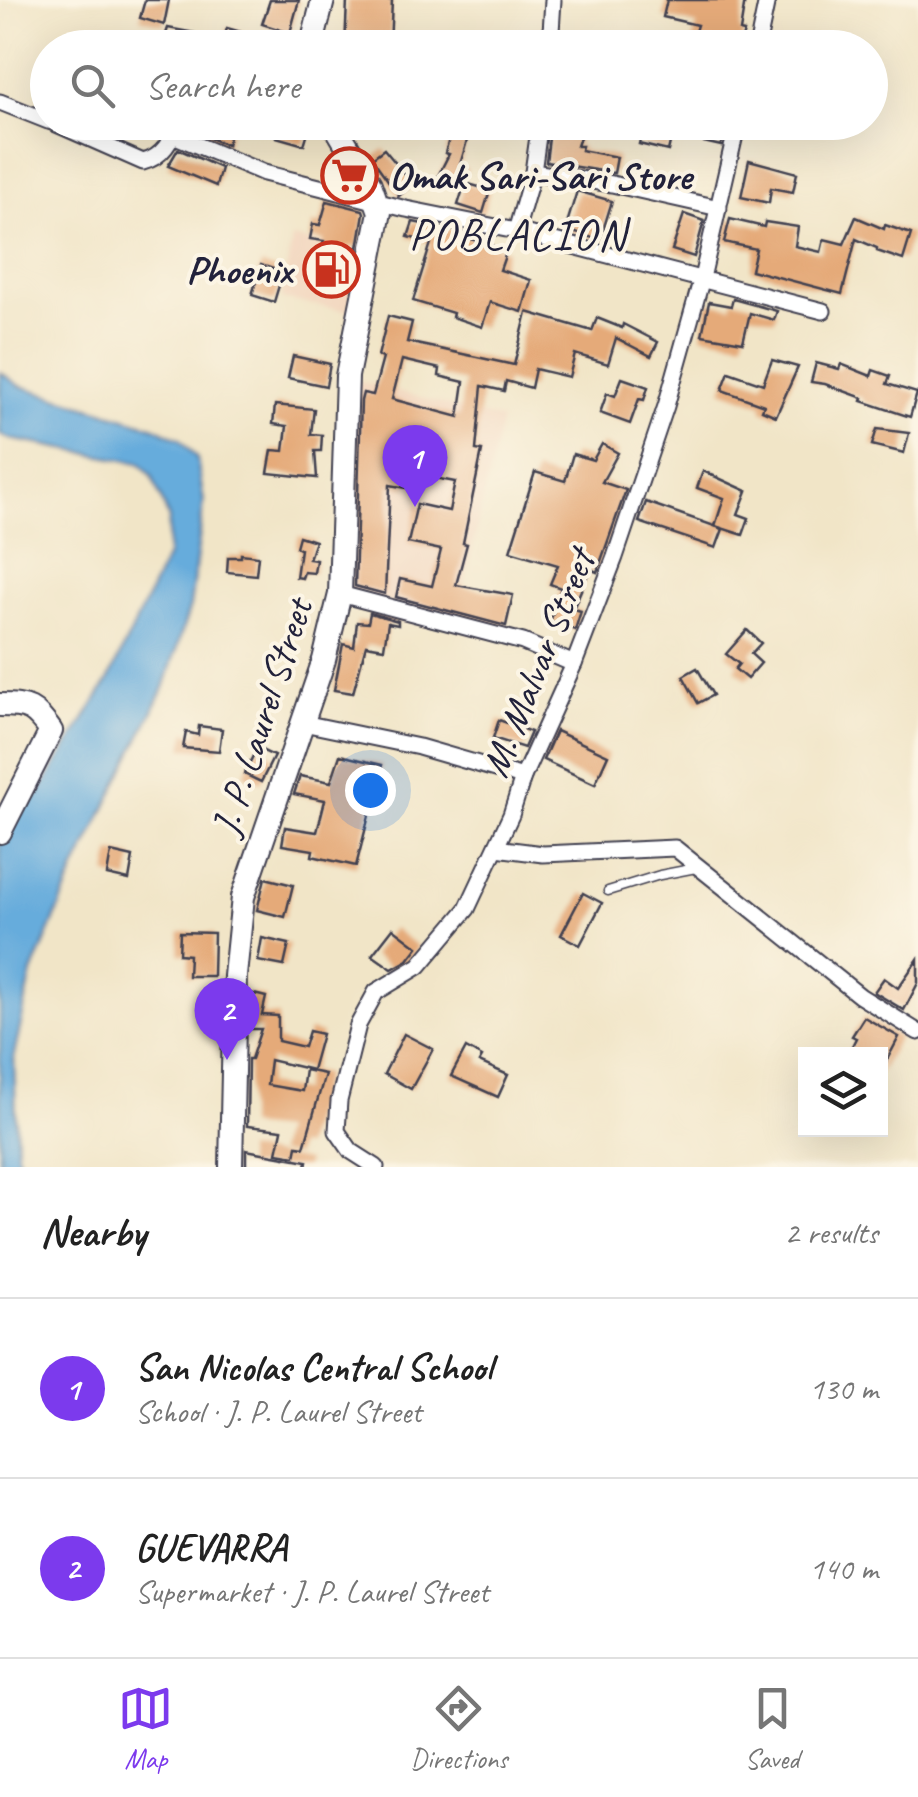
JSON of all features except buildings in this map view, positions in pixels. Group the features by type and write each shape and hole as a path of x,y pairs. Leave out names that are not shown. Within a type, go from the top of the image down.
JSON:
{"main road":[{"path":"316,30 323,0"},
{"path":"343,140 377,201"},
{"name":"J. P. Laurel Street","path":"231,1167 235,976 243,897 324,660 340,594 347,376 380,212 377,201"},
{"path":"0,706 25,705 40,715 51,731 0,832"}],"street":[{"path":"551,30 553,0"},
{"path":"761,30 767,0"},
{"path":"0,102 30,114"},
{"path":"91,140 142,162 154,160 168,140"},
{"path":"198,140 264,173 516,232 824,311"},
{"path":"516,232 537,140"},
{"name":"M. Malvar Street","path":"376,1167 351,1151 337,1131 339,1101 358,1025 376,992 419,966 467,909 511,816 574,664 644,474 702,278 734,140"},
{"path":"533,172 612,184 719,208"},
{"path":"340,594 522,642 574,664"},
{"path":"303,723 419,747 524,777"},
{"path":"496,848 543,854 675,848 860,996 918,1032"}],"lane":[{"path":"608,891 698,868"}],"shaded area":[{"path":"292,238 360,251 349,311 281,299"},
{"path":"351,379 501,420 456,620 348,593"}],"water":[{"path":"0,372 20,386 155,427 180,439 197,459 204,502 190,606 164,688 76,868 32,973 14,1055 17,1152 21,1167 0,1167 0,837 16,808 38,794 108,681 167,556 169,519 152,476 140,463 0,434"}],"place":[{"name":"Omak Sari-Sari Store","path":"350,175"},
{"name":"Phoenix","path":"331,269"},
{"name":"San Nicolas Central School","path":"415,507"},
{"name":"GUEVARRA","path":"227,1060"}],"district":[{"name":"POBLACION","path":"518,233"}]}
